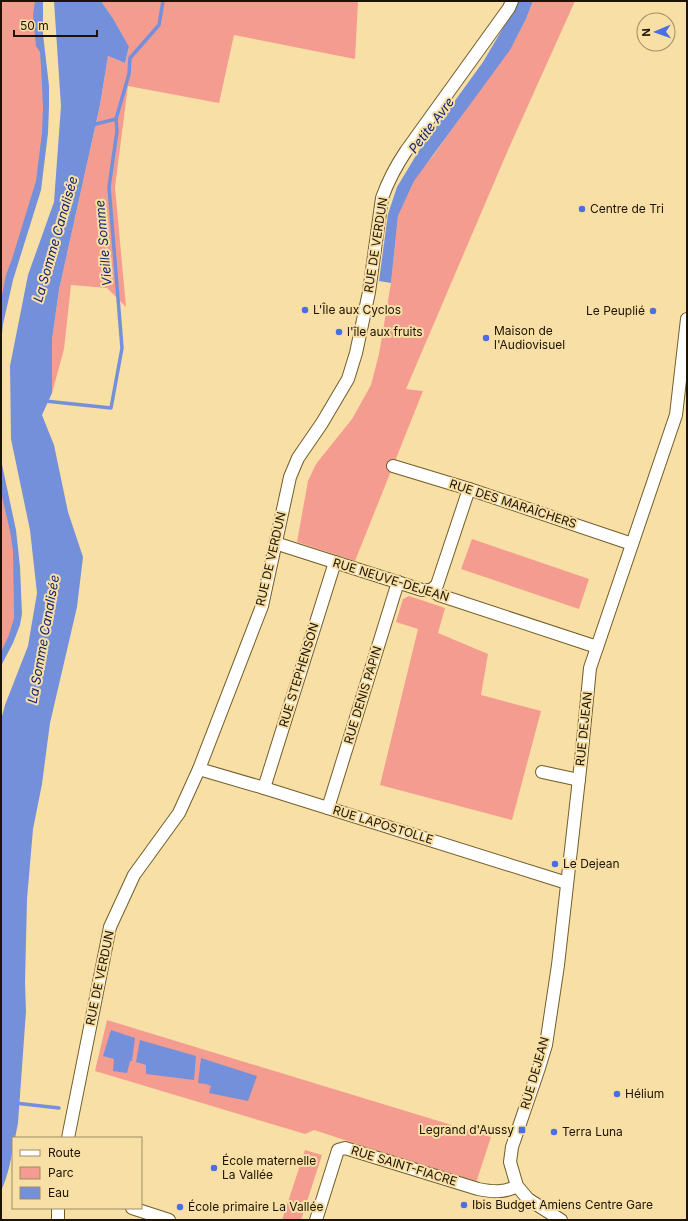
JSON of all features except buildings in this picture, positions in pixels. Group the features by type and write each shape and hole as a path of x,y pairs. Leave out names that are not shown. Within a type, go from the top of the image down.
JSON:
{"street":[{"name":"RUE DE VERDUN","path":"68,1137 110,927 134,875 179,813 199,769 262,606 288,484 298,458 322,423 348,379 356,354 369,292 382,198 387,184 394,169 406,151 509,8 512,1"},
{"name":"RUE DEJEAN","path":"517,1186 510,1162 512,1147 546,1045 558,965 590,668 676,415 687,319"},
{"name":"RUE DES MARAÎCHERS","path":"393,466 469,489 632,544"},
{"path":"431,590 436,584 469,489"},
{"name":"RUE NEUVE-DEJEAN","path":"275,543 422,590 431,590 438,594 597,647"},
{"name":"RUE STEPHENSON","path":"264,788 335,562"},
{"name":"RUE DENIS PAPIN","path":"328,808 398,582"},
{"name":"RUE LAPOSTOLLE","path":"199,769 567,882"},
{"path":"542,772 579,780"},
{"name":"RUE SAINT-FIACRE","path":"316,1220 338,1150 345,1148 478,1190 502,1192 517,1186"},
{"path":"517,1186 528,1199 561,1220"},
{"path":"58,1209 58,1220"},
{"path":"135,1209 167,1220"}],"green space":[{"path":"1,1 39,1 48,87 38,193 11,278 1,326"},
{"path":"101,1 358,1 355,59 234,35 219,103 128,86 115,187 126,307 107,288 71,285 64,349 52,393 52,340 59,290 100,105 108,56 125,63 129,48 114,20"},
{"path":"533,1 575,1 508,150 406,389 423,391 355,561 297,542 308,481 316,464 352,419 371,385 379,354 391,283 398,216 416,176 433,156 514,42 526,19"},
{"path":"1,469 15,537 20,620 1,660"},
{"path":"472,539 589,579 579,609 461,569"},
{"path":"409,596 445,608 438,633 488,654 481,695 541,711 512,820 380,785 418,629 396,622 403,599"},
{"path":"107,1020 491,1137 476,1183 314,1130 305,1134 95,1071"},
{"path":"305,1150 322,1155 301,1220 282,1220"}],"water":[{"path":"35,1 43,1 43,34 49,86 48,133 41,190 13,280 3,324 1,344 1,300 6,275 36,181 42,133 43,106 40,52 36,46 33,15"},
{"name":"La Somme Canalisée","path":"54,1 101,1 114,20 129,47 125,63 108,56 100,105 59,290 52,340 52,393 42,415 54,445 68,512 83,557 77,607 50,723 42,784 33,829 27,899 25,983 26,1011 18,1123 15,1137 12,1137 10,1165 1,1191 1,720 5,705 28,646 37,593 30,530 11,439 10,366 28,275 54,202 61,106"},
{"path":"519,1 533,1 526,19 510,50 414,181 398,216 391,283 379,281 388,214 397,187 420,149 483,62"},
{"path":"1,460 16,530 20,567 22,614 20,625 13,643 1,666 1,652 9,635 14,618 14,611 13,550 1,492"},
{"path":"111,1030 135,1038 132,1061 130,1061 127,1073 113,1071 114,1059 103,1056"},
{"path":"140,1040 196,1056 194,1080 146,1074 146,1065 136,1062"},
{"path":"201,1058 257,1076 248,1101 209,1093 211,1086 198,1083"}],"waterway":[{"name":"Vieille Somme","path":"45,401 111,408 122,348 109,187 117,131 116,119 129,74 130,58 159,25 163,1"},
{"path":"92,125 116,119"},
{"path":"15,1103 59,1108"}],"place":[{"name":"Centre de Tri","path":"582,209"},
{"name":"L'Île aux Cyclos","path":"305,310"},
{"name":"Le Peuplié","path":"653,311"},
{"name":"l'île aux fruits","path":"339,332"},
{"name":"Maison de l'Audiovisuel","path":"486,338"},
{"name":"Le Dejean","path":"555,864"},
{"name":"Hélium","path":"617,1094"},
{"name":"Legrand d'Aussy","path":"522,1130"},
{"name":"Terra Luna","path":"554,1132"},
{"name":"École maternelle La Vallée","path":"214,1168"},
{"name":"Ibis Budget Amiens Centre Gare","path":"464,1205"},
{"name":"École primaire La Vallée","path":"180,1207"}],"water label":[{"name":"Petite Avre","path":"431,125"}]}
